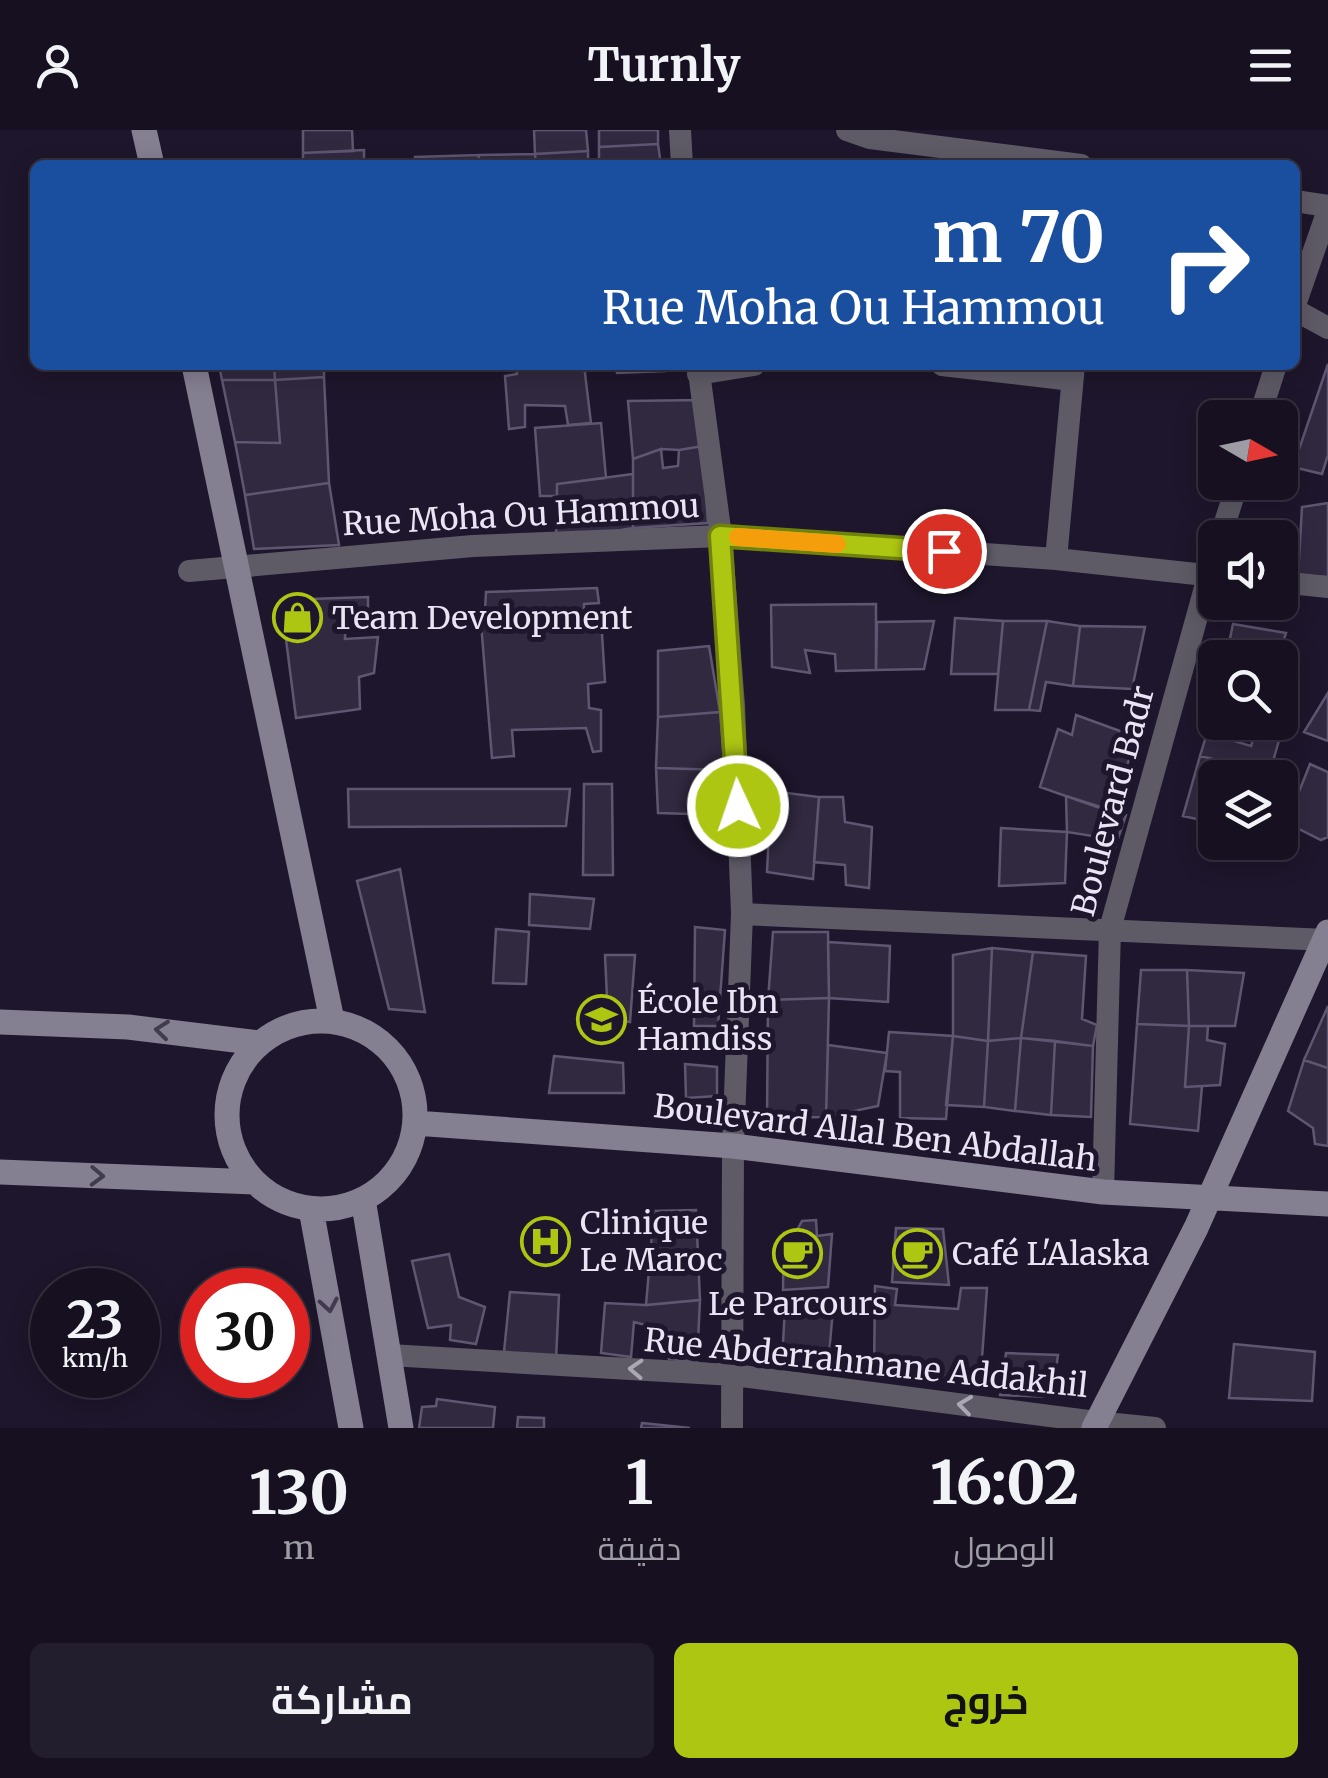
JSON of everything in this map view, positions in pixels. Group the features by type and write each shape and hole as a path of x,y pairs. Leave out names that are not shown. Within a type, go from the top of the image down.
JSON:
{"main road":[{"path":"144,130 151,160"},
{"path":"195,370 332,1020"},
{"path":"1095,1425 1209,1199 1327,937"},
{"path":"332,1020 355,1026 394,1055 414,1098 415,1123 399,1168 383,1186 363,1200 338,1208 311,1209 281,1200 255,1182 239,1162 226,1112 231,1086 242,1063 258,1044 281,1029 306,1021 332,1020"},
{"path":"0,1022 144,1028 258,1044"},
{"name":"Boulevard Allal Ben Abdallah","path":"415,1123 734,1146 1103,1192 1328,1204"},
{"path":"0,1172 255,1182"},
{"path":"363,1200 400,1428"},
{"path":"311,1209 352,1428"}],"street":[{"path":"680,130 682,160"},
{"path":"847,130 870,138 1042,160"},
{"path":"1300,202 1328,208 1300,293"},
{"path":"1300,311 1328,328"},
{"path":"698,370 720,536 734,723 742,914 734,1146 732,1428"},
{"path":"1036,370 1073,372 1056,558"},
{"path":"1264,400 1274,370"},
{"name":"Rue Moha Ou Hammou","path":"189,571 473,546 720,536 1198,566"},
{"path":"1298,584 1328,587"},
{"name":"Boulevard Badr","path":"1103,1192 1110,930 1198,617"},
{"path":"742,914 1327,937"},
{"name":"Rue Abderrahmane Addakhil","path":"388,1355 734,1375 1095,1425 1156,1428"}],"building":[{"path":"303,130 352,130 353,151 303,153"},
{"path":"534,130 586,130 588,151 535,154"},
{"path":"599,130 658,130 658,144 599,147"},
{"path":"658,144 660,160 599,160 599,147"},
{"path":"364,150 364,160 303,160 303,153"},
{"path":"588,151 588,160 536,160 535,154"},
{"path":"535,154 536,160 478,160 479,155"},
{"path":"479,155 478,160 415,157"},
{"path":"1328,364 1328,455 1322,474 1298,468 1298,452"},
{"path":"220,370 274,370 275,380 222,380"},
{"path":"274,370 324,370 324,377 275,380"},
{"path":"517,370 585,370 591,423 568,425 565,406 525,405 525,427 509,429 505,376 517,374"},
{"path":"617,370 665,371 617,373"},
{"path":"324,377 329,483 245,495 235,442 280,443 275,380"},
{"path":"222,380 275,380 280,443 235,442"},
{"path":"699,400 703,446 661,449 633,459 628,401"},
{"path":"601,423 606,478 557,484 557,496 540,496 535,428"},
{"path":"703,446 708,523 633,528 633,459 661,449 663,468 678,466 679,450"},
{"path":"633,474 633,528 556,541 557,484"},
{"path":"329,483 339,545 254,549 245,495"},
{"path":"1328,503 1328,577 1298,576 1302,507"},
{"path":"597,588 599,603 584,604 584,616 601,618 605,682 588,684 589,708 601,710 601,751 593,752 586,728 512,730 514,756 492,758 481,623 501,619 501,609 485,610 486,592"},
{"path":"368,597 368,610 346,615 345,639 378,637 374,673 359,677 360,709 296,718 281,600"},
{"path":"876,604 876,670 836,671 835,654 805,650 810,673 772,667 771,605"},
{"path":"955,618 1003,621 998,674 951,674"},
{"path":"934,621 924,669 876,670 877,622"},
{"path":"1003,621 1047,621 1029,710 995,710"},
{"path":"1047,621 1080,626 1073,686 1046,682 1040,711 1029,710"},
{"path":"1233,624 1286,633 1284,640 1230,640"},
{"path":"1080,626 1145,627 1132,689 1073,686"},
{"path":"709,646 720,712 658,717 658,651"},
{"path":"1328,693 1328,741 1304,732"},
{"path":"720,712 725,770 656,768 658,717"},
{"path":"1076,715 1120,731 1114,742 1132,751 1111,812 1040,787 1058,729 1072,735"},
{"path":"1205,740 1231,740 1251,746 1253,740 1279,740 1273,760 1218,760 1200,756"},
{"path":"1198,763 1198,819 1183,816"},
{"path":"1310,764 1328,772 1328,837 1321,840 1298,828 1298,794"},
{"path":"656,768 725,770 724,815 658,813"},
{"path":"584,784 612,784 613,875 583,875"},
{"path":"348,789 570,789 566,826 349,827"},
{"path":"771,791 819,797 813,879 767,872"},
{"path":"1066,796 1126,815 1102,886 1090,871 1099,837 1067,832"},
{"path":"819,797 843,797 845,822 872,827 869,888 846,885 845,865 814,862"},
{"path":"1001,828 1067,832 1065,883 999,886"},
{"path":"400,869 425,1012 389,1009 357,881"},
{"path":"530,894 594,899 590,929 529,925"},
{"path":"695,927 725,930 718,1026 694,1026"},
{"path":"496,929 529,932 526,984 493,983"},
{"path":"773,932 828,932 829,998 768,1000"},
{"path":"828,942 890,946 888,1002 829,998"},
{"path":"992,948 988,1041 953,1036 953,955"},
{"path":"992,948 1033,952 1021,1038 988,1041"},
{"path":"1033,952 1086,956 1082,1019 1097,1025 1093,1046 1021,1038"},
{"path":"605,955 635,955 630,1022 608,1019"},
{"path":"1141,970 1187,970 1189,1026 1137,1024"},
{"path":"1187,970 1244,973 1235,1026 1189,1026"},
{"path":"829,998 826,1117 767,1118 768,1000"},
{"path":"1328,1006 1328,1068 1304,1060"},
{"path":"1137,1024 1189,1026 1185,1087 1202,1086 1198,1131 1130,1124"},
{"path":"1189,1026 1208,1026 1207,1040 1225,1044 1220,1085 1185,1087"},
{"path":"889,1032 953,1036 946,1119 900,1118 900,1072 885,1071"},
{"path":"953,1036 988,1041 984,1107 946,1105"},
{"path":"1021,1038 1015,1111 984,1107 988,1041"},
{"path":"1021,1038 1055,1041 1051,1115 1015,1111"},
{"path":"1055,1041 1093,1046 1091,1117 1051,1115"},
{"path":"828,1045 887,1053 878,1106 826,1117"},
{"path":"554,1056 623,1063 624,1093 549,1093"},
{"path":"1304,1060 1328,1068 1328,1146 1315,1144 1313,1128 1288,1111"},
{"path":"685,1064 717,1067 717,1096 686,1098"},
{"path":"696,1210 700,1300 646,1305 654,1211"},
{"path":"816,1220 817,1236 832,1234 828,1287 783,1290 784,1233 796,1232 802,1221"},
{"path":"896,1228 943,1229 949,1285 892,1282"},
{"path":"449,1254 459,1297 485,1307 476,1344 450,1340 451,1325 428,1328 412,1261"},
{"path":"875,1286 897,1289 895,1305 958,1309 961,1288 987,1288 980,1386 874,1374"},
{"path":"510,1292 559,1295 556,1360 504,1352"},
{"path":"700,1300 697,1362 669,1359 669,1331 634,1322 631,1357 601,1353 605,1303 646,1305"},
{"path":"785,1308 833,1309 828,1366 782,1360"},
{"path":"1234,1344 1315,1352 1312,1401 1229,1398"},
{"path":"1006,1353 1058,1355 1052,1397 1000,1395"},
{"path":"437,1399 495,1407 493,1428 419,1428 422,1407 436,1406"},
{"path":"518,1417 544,1418 544,1428 517,1428"},
{"path":"642,1423 690,1428 641,1428"}],"slow traffic":[{"path":"738,537 837,544"}],"place":[{"name":"Team Development","path":"297,618"},
{"name":"École Ibn Hamdiss","path":"602,1020"},
{"name":"Clinique Le Maroc","path":"545,1241"},
{"name":"Le Parcours","path":"798,1254"},
{"name":"Café L'Alaska","path":"917,1254"}],"route":[{"path":"738,806 720,536 944,551"}]}
